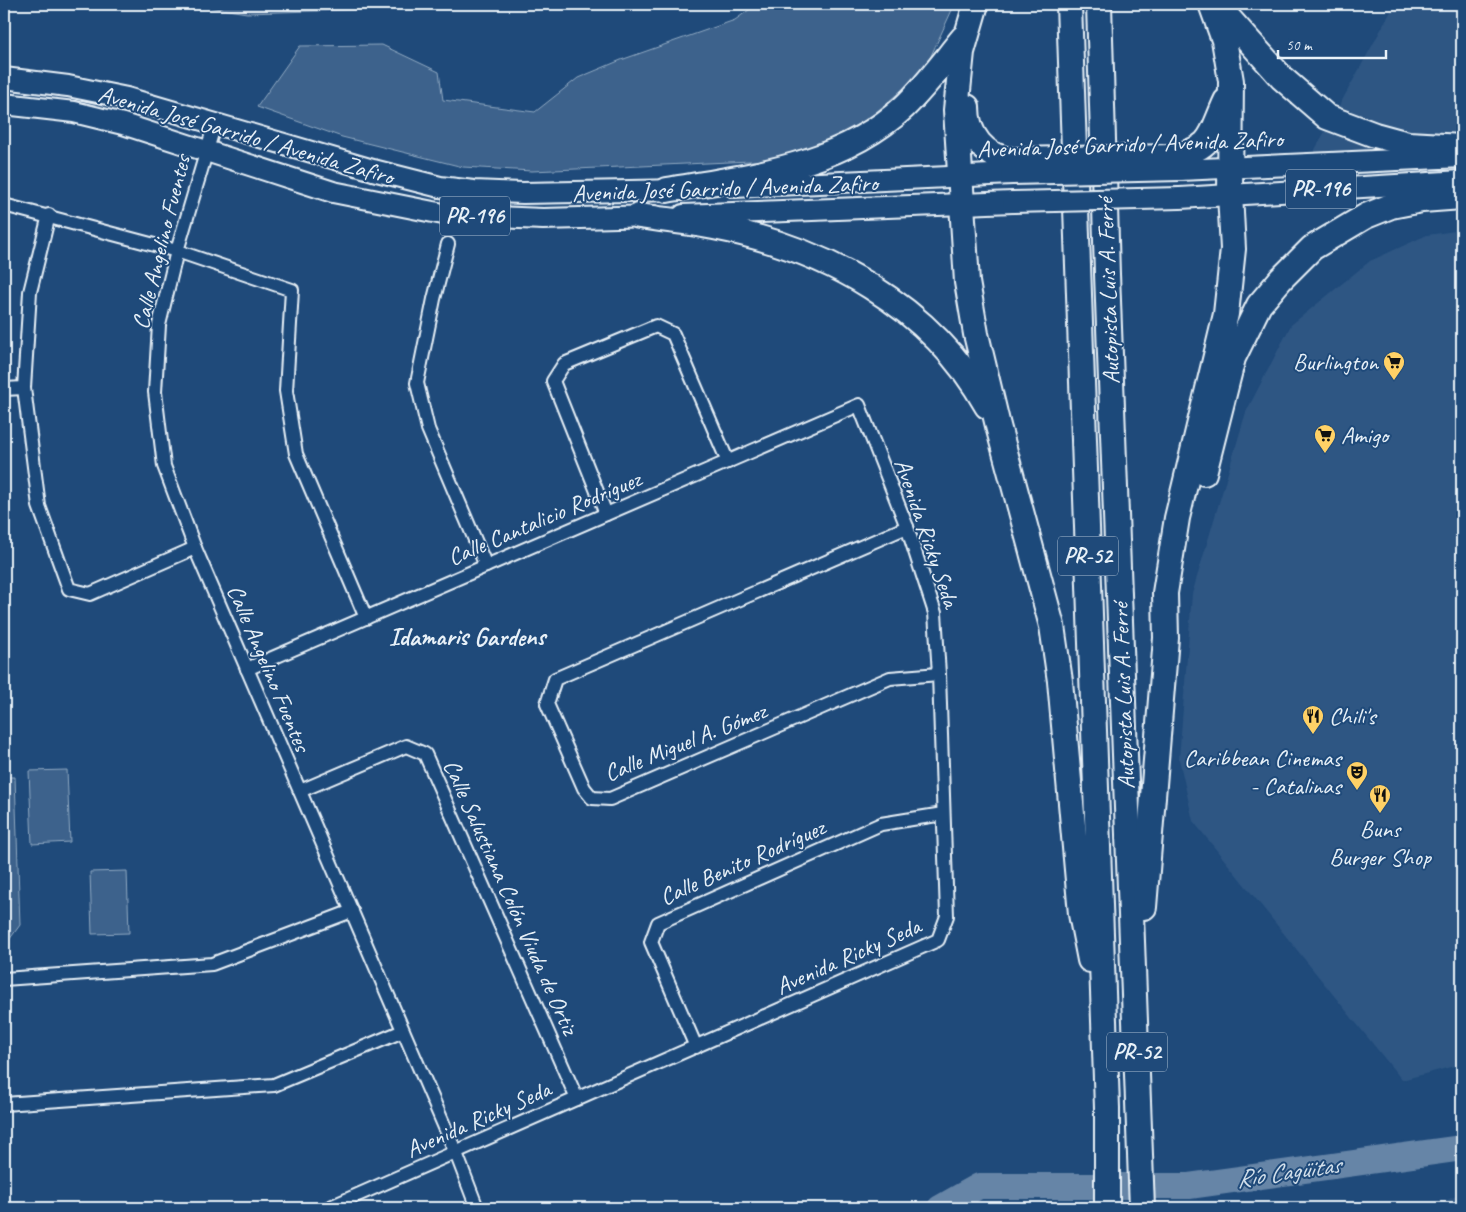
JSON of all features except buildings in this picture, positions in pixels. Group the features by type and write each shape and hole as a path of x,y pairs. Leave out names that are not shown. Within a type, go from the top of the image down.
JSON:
{"highway":[{"path":"976,4 967,32 958,73 956,110 960,206 967,282 998,426 1052,626 1060,681 1081,914 1104,1025"},
{"name":"Autopista Luis A. Ferré","path":"1069,4 1107,1108 1107,1208"},
{"name":"Autopista Luis A. Ferré","path":"1099,4 1107,274 1142,1208"},
{"path":"1135,993 1166,638 1165,592 1171,550 1197,430 1226,314 1231,284 1233,249 1230,194 1231,90 1228,57 1211,4"},
{"path":"1216,4 1282,78 1327,117 1375,135 1408,144 1462,147"},
{"path":"967,32 967,118 973,136 998,158 1012,167 1177,163 1206,143 1217,128 1231,90"},
{"path":"667,190 776,171 826,154 878,128 923,88 967,32"},
{"path":"1166,638 1191,521 1233,358 1259,305 1312,248 1366,216 1399,204 1462,197"},
{"path":"639,216 714,227 784,246 841,270 886,294 919,321 960,364 998,426"}],"main road":[{"name":"Avenida José Garrido / Avenida Zafiro","path":"4,78 68,86 127,98 373,170 440,187 474,191 523,193 667,190 959,175 1012,167"},
{"name":"Avenida José Garrido / Avenida Zafiro","path":"4,104 82,114 123,124 333,192 448,215 543,219 960,206 1013,202 1180,198 1462,181"},
{"name":"Avenida José Garrido / Avenida Zafiro","path":"1177,163 1231,167 1462,157"}],"street":[{"name":"Calle Angelino Fuentes","path":"215,123 177,251 159,325 155,392 164,466 195,548 478,1208"},
{"path":"4,204 177,251 292,290 286,391 296,454 366,618"},
{"path":"49,215 30,292 24,388 39,506 69,589 90,594 195,548"},
{"path":"448,244 434,299 417,383 428,429 486,566"},
{"path":"606,514 553,381 564,364 633,334 656,326 673,334 728,462"},
{"path":"4,389 24,388"},
{"name":"Calle Cantalicio Rodríguez","path":"246,668 859,405"},
{"name":"Avenida Ricky Seda","path":"328,1208 938,940 947,916 939,674 935,613 907,527 859,405"},
{"name":"Calle Miguel A. Gómez","path":"907,527 555,679 547,704 584,788 592,798 610,799 890,678 939,674"},
{"name":"Calle Salustiana Colón Viuda de Ortiz","path":"300,791 406,746 425,754 577,1099"},
{"name":"Calle Benito Rodríguez","path":"696,1046 650,942 658,923 881,824 944,814"},
{"path":"4,979 212,964 352,911"},
{"path":"4,1104 274,1085 403,1031"}],"shaded area":[{"path":"189,4 394,4 378,9 247,13"},
{"path":"757,4 951,4 952,10 924,71 868,119 813,148 773,160 532,171 463,167 342,137 257,107 300,46 382,45 439,72 443,100 535,112 578,78 621,60 735,20"},
{"path":"1395,4 1462,4 1462,182 1289,197"},
{"path":"1462,230 1462,1064 1402,1080 1193,821 1179,759 1192,594 1246,412 1291,325 1370,261 1427,235"},
{"path":"67,770 70,842 32,844 29,771"},
{"path":"4,777 15,777 20,925 9,940 4,940"},
{"path":"127,871 129,933 92,934 90,872"},
{"path":"1462,1194 1462,1208 1420,1208 1431,1206"}],"waterway":[{"name":"Río Cagüitas","path":"940,1208 979,1186 1189,1186 1462,1148"}],"place":[{"name":"Burlington","path":"1394,381"},
{"name":"Amigo","path":"1325,454"},
{"name":"Chili's","path":"1313,735"},
{"name":"Caribbean Cinemas - Catalinas","path":"1357,791"},
{"name":"Buns Burger Shop","path":"1380,814"}],"district":[{"name":"Idamaris Gardens","path":"467,637"}]}
